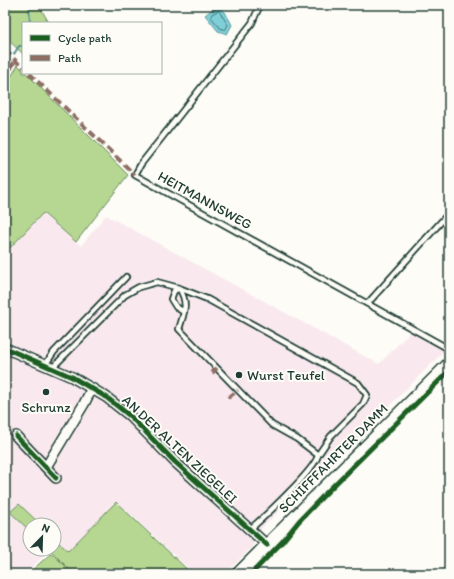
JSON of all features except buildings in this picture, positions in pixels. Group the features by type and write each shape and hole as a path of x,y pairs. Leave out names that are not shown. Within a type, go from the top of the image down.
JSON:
{"main road":[{"name":"SCHIFFFAHRTER DAMM","path":"238,574 449,364"}],"street":[{"name":"AN DER ALTEN ZIEGELEI","path":"5,348 92,388 130,416 175,462 267,545"},
{"path":"46,467 92,388"},
{"path":"16,436 56,478"}],"lane":[{"name":"HEITMANNSWEG","path":"260,5 252,23 141,164 135,175 449,349"},
{"path":"368,303 449,213"},
{"path":"48,367 54,352 126,277"},
{"path":"48,367 125,295 139,287 157,282 179,288 207,299 358,383 367,394 363,404 331,436 318,455 318,459 306,474 249,530"},
{"path":"179,288 185,297 184,312 179,328 272,425 297,439 318,455"},
{"path":"179,288 174,291 171,299 176,307 184,312"}],"shaded area":[{"path":"43,213 81,246 106,215 379,364 411,331 445,350 337,459 264,525 251,548 225,574 194,574 116,501 68,551 62,545 62,517 33,517 19,504 10,512 22,523 22,557 43,557 25,574 5,574 5,247 9,249"}],"green space":[{"path":"5,5 39,5 48,22 22,22 22,53 5,37"},
{"path":"18,65 22,69 22,74 27,74 128,175 76,242 43,213 9,249 5,247 5,87"},
{"path":"116,502 192,574 28,574 47,557 56,557 69,569 57,557 62,557 62,545 68,551"},
{"path":"19,504 33,517 22,517 22,523 10,512"}],"water":[{"path":"219,7 225,12 232,25 227,34 218,31 205,15 214,8"}],"waterway":[{"path":"29,5 30,22"},
{"path":"14,54 19,46 22,46"},
{"path":"5,65 9,59"}],"marked path":[{"path":"5,50 22,67"},
{"path":"5,80 15,60"},
{"path":"30,74 135,175"},
{"path":"212,373 217,368"},
{"path":"228,398 238,390"}],"cycle path":[{"path":"5,348 72,377 106,397 130,416 175,462 267,545"},
{"path":"251,574 328,491 449,371"},
{"path":"16,436 56,478"}],"place":[{"name":"Wurst Teufel","path":"239,375"},
{"name":"Schrunz","path":"46,392"}]}
